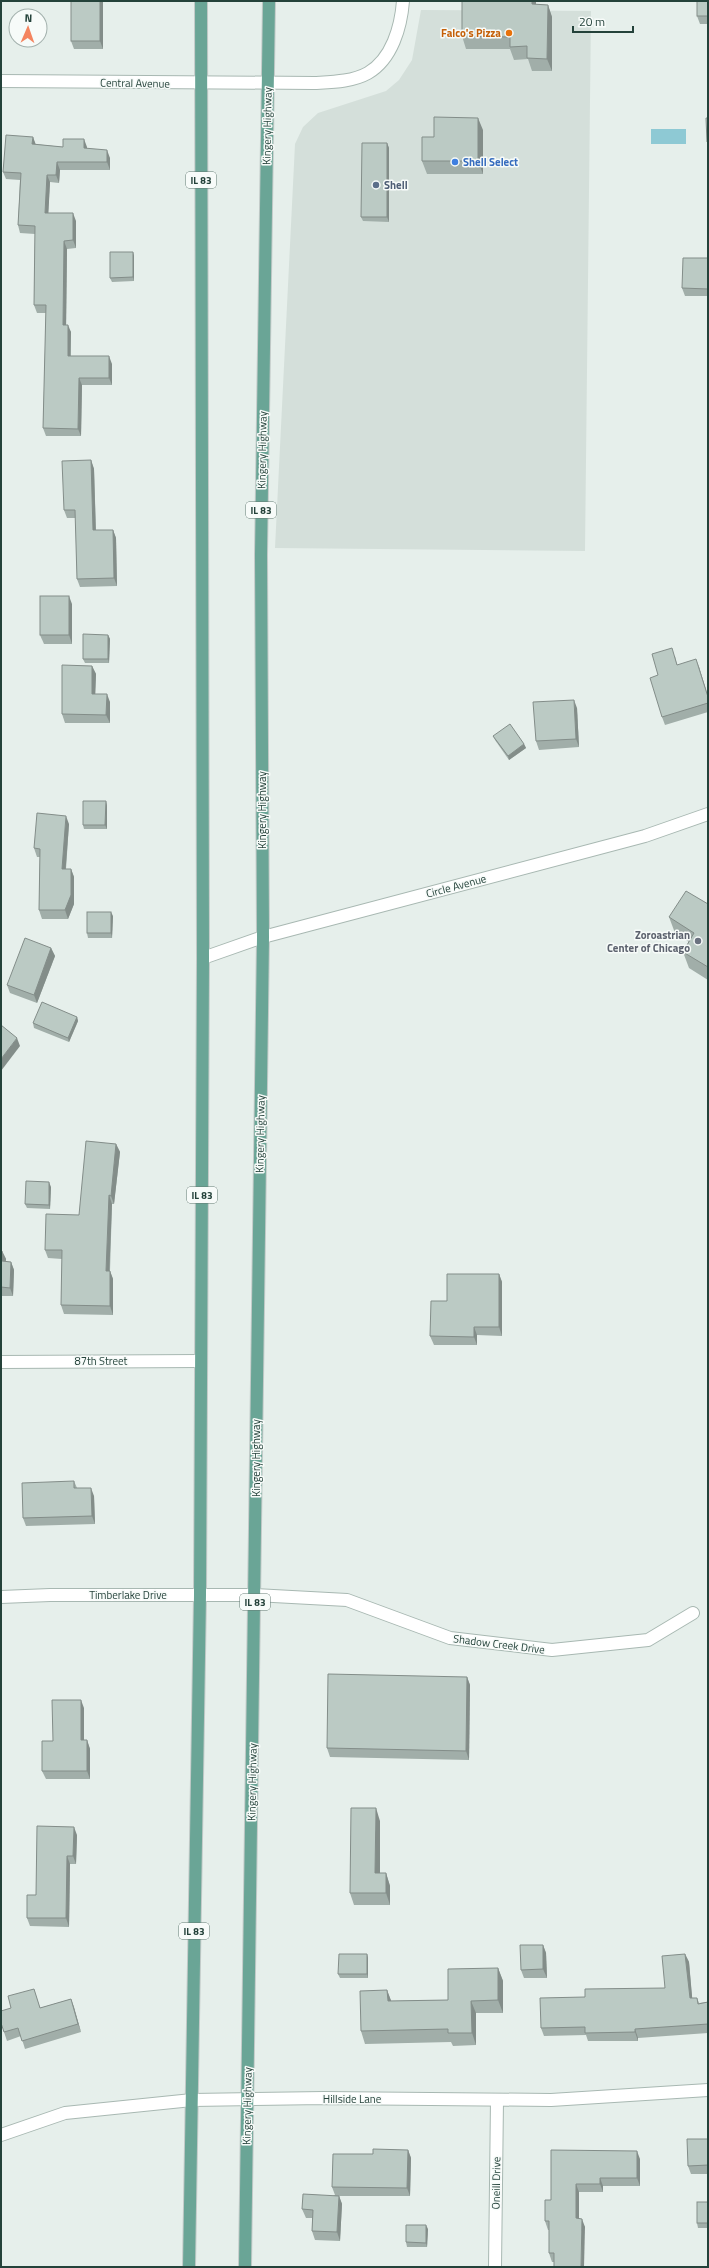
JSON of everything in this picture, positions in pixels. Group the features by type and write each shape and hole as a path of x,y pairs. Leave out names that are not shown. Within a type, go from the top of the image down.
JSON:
{"main road":[{"name":"IL 83","path":"189,2267 200,1595 203,958 201,1"},
{"name":"Kingery Highway","path":"245,2267 263,937 261,555 269,1"}],"street":[{"name":"Central Avenue","path":"1,81 314,84 346,80 368,73 390,50 402,13 403,1"},
{"name":"Circle Avenue","path":"203,958 263,937 645,836 708,814"},
{"name":"87th Street","path":"1,1362 201,1361"},
{"name":"Timberlake Drive","path":"1,1597 50,1595 255,1595"},
{"name":"Shadow Creek Drive","path":"255,1595 347,1600 450,1638 552,1650 648,1640 693,1613"},
{"name":"Hillside Lane","path":"1,2135 65,2113 192,2100 497,2100 607,2098 708,2090"},
{"name":"Oneill Drive","path":"495,2267 497,2100"}],"shaded area":[{"path":"421,10 591,11 585,551 275,548 295,144 303,127 318,113 386,91 399,80 412,60"}],"water":[{"path":"651,129 686,129 686,144 651,144"}],"building":[{"path":"71,1 100,1 100,41 71,41"},
{"name":"Falco's Pizza","path":"462,1 532,1 532,4 548,5 547,59 527,58 527,46 510,47 510,37 462,36"},
{"path":"697,1 708,1 708,16 697,16"},
{"path":"434,117 478,118 478,161 422,161 422,137 434,137"},
{"path":"706,118 708,118 708,142 707,142"},
{"path":"6,135 33,137 32,144 63,147 63,139 84,139 84,148 107,150 107,162 57,162 56,175 47,175 45,213 73,213 73,240 64,241 63,325 68,325 68,356 109,356 109,378 79,378 78,429 43,428 46,305 34,305 35,226 18,225 21,173 3,172"},
{"name":"Shell","path":"362,143 387,143 387,217 361,217"},
{"path":"110,252 133,252 133,277 110,278"},
{"path":"683,258 708,258 708,289 682,288"},
{"path":"91,460 93,530 113,530 114,578 77,579 75,510 64,510 62,461"},
{"path":"40,596 69,596 69,635 40,635"},
{"path":"83,634 108,635 108,659 83,659"},
{"path":"672,648 677,665 696,659 708,697 708,703 662,717 650,678 658,675 652,654"},
{"path":"62,665 92,666 92,694 107,694 106,715 62,714"},
{"path":"574,700 576,739 536,741 533,702"},
{"path":"510,724 524,744 508,756 493,736"},
{"path":"83,801 106,801 105,825 83,825"},
{"path":"37,813 66,816 62,869 71,869 71,895 65,910 39,910 40,849 34,848"},
{"path":"686,891 708,904 708,967 683,952 694,933 669,917"},
{"path":"87,912 111,912 111,933 87,933"},
{"path":"25,938 51,948 34,995 7,985"},
{"path":"42,1002 77,1017 68,1038 33,1023"},
{"path":"1,1025 17,1038 1,1059"},
{"path":"86,1141 116,1144 111,1196 109,1195 106,1271 110,1271 110,1306 61,1305 62,1250 45,1250 46,1214 79,1215"},
{"path":"26,1181 49,1182 49,1205 25,1204"},
{"path":"1,1251 2,1261 11,1262 10,1288 1,1287"},
{"path":"447,1274 499,1274 499,1327 474,1327 474,1337 430,1336 431,1301 447,1301"},
{"path":"74,1481 74,1488 91,1488 92,1516 23,1518 22,1483"},
{"path":"328,1674 467,1677 466,1751 327,1748"},
{"path":"52,1700 81,1700 81,1740 87,1740 87,1771 42,1771 42,1741 53,1741"},
{"path":"351,1808 376,1808 375,1873 386,1873 386,1893 350,1893"},
{"path":"37,1826 74,1827 73,1856 67,1856 66,1918 27,1918 27,1895 36,1895"},
{"path":"520,1945 543,1945 543,1969 521,1970"},
{"path":"339,1954 367,1954 367,1974 338,1974"},
{"path":"685,1954 690,1998 697,1998 698,2004 708,2002 708,2024 635,2029 635,2032 585,2033 585,2027 541,2028 540,1998 585,1997 585,1989 665,1988 662,1956"},
{"path":"498,1968 498,2000 471,2001 472,2033 448,2033 448,2029 361,2031 360,1991 387,1990 388,2001 448,2000 448,1969"},
{"path":"34,1989 40,2008 71,1999 78,2024 22,2041 18,2028 4,2032 1,2023 1,2011 11,2008 8,1996"},
{"path":"687,2139 708,2139 708,2165 688,2166"},
{"path":"373,2149 408,2150 407,2188 332,2187 333,2154 373,2154"},
{"path":"551,2150 637,2151 637,2178 600,2178 600,2184 576,2184 576,2218 582,2219 581,2267 554,2267 554,2253 549,2253 549,2221 545,2221 545,2200 551,2200"},
{"path":"303,2194 339,2196 337,2232 312,2231 313,2210 302,2209"},
{"path":"697,2202 708,2202 708,2223 697,2223"},
{"path":"406,2225 426,2225 426,2243 406,2242"}],"place":[{"name":"Falco's Pizza","path":"509,33"},
{"name":"Shell Select","path":"455,162"},
{"name":"Shell","path":"376,185"},
{"name":"Zoroastrian Center of Chicago","path":"698,941"}]}
